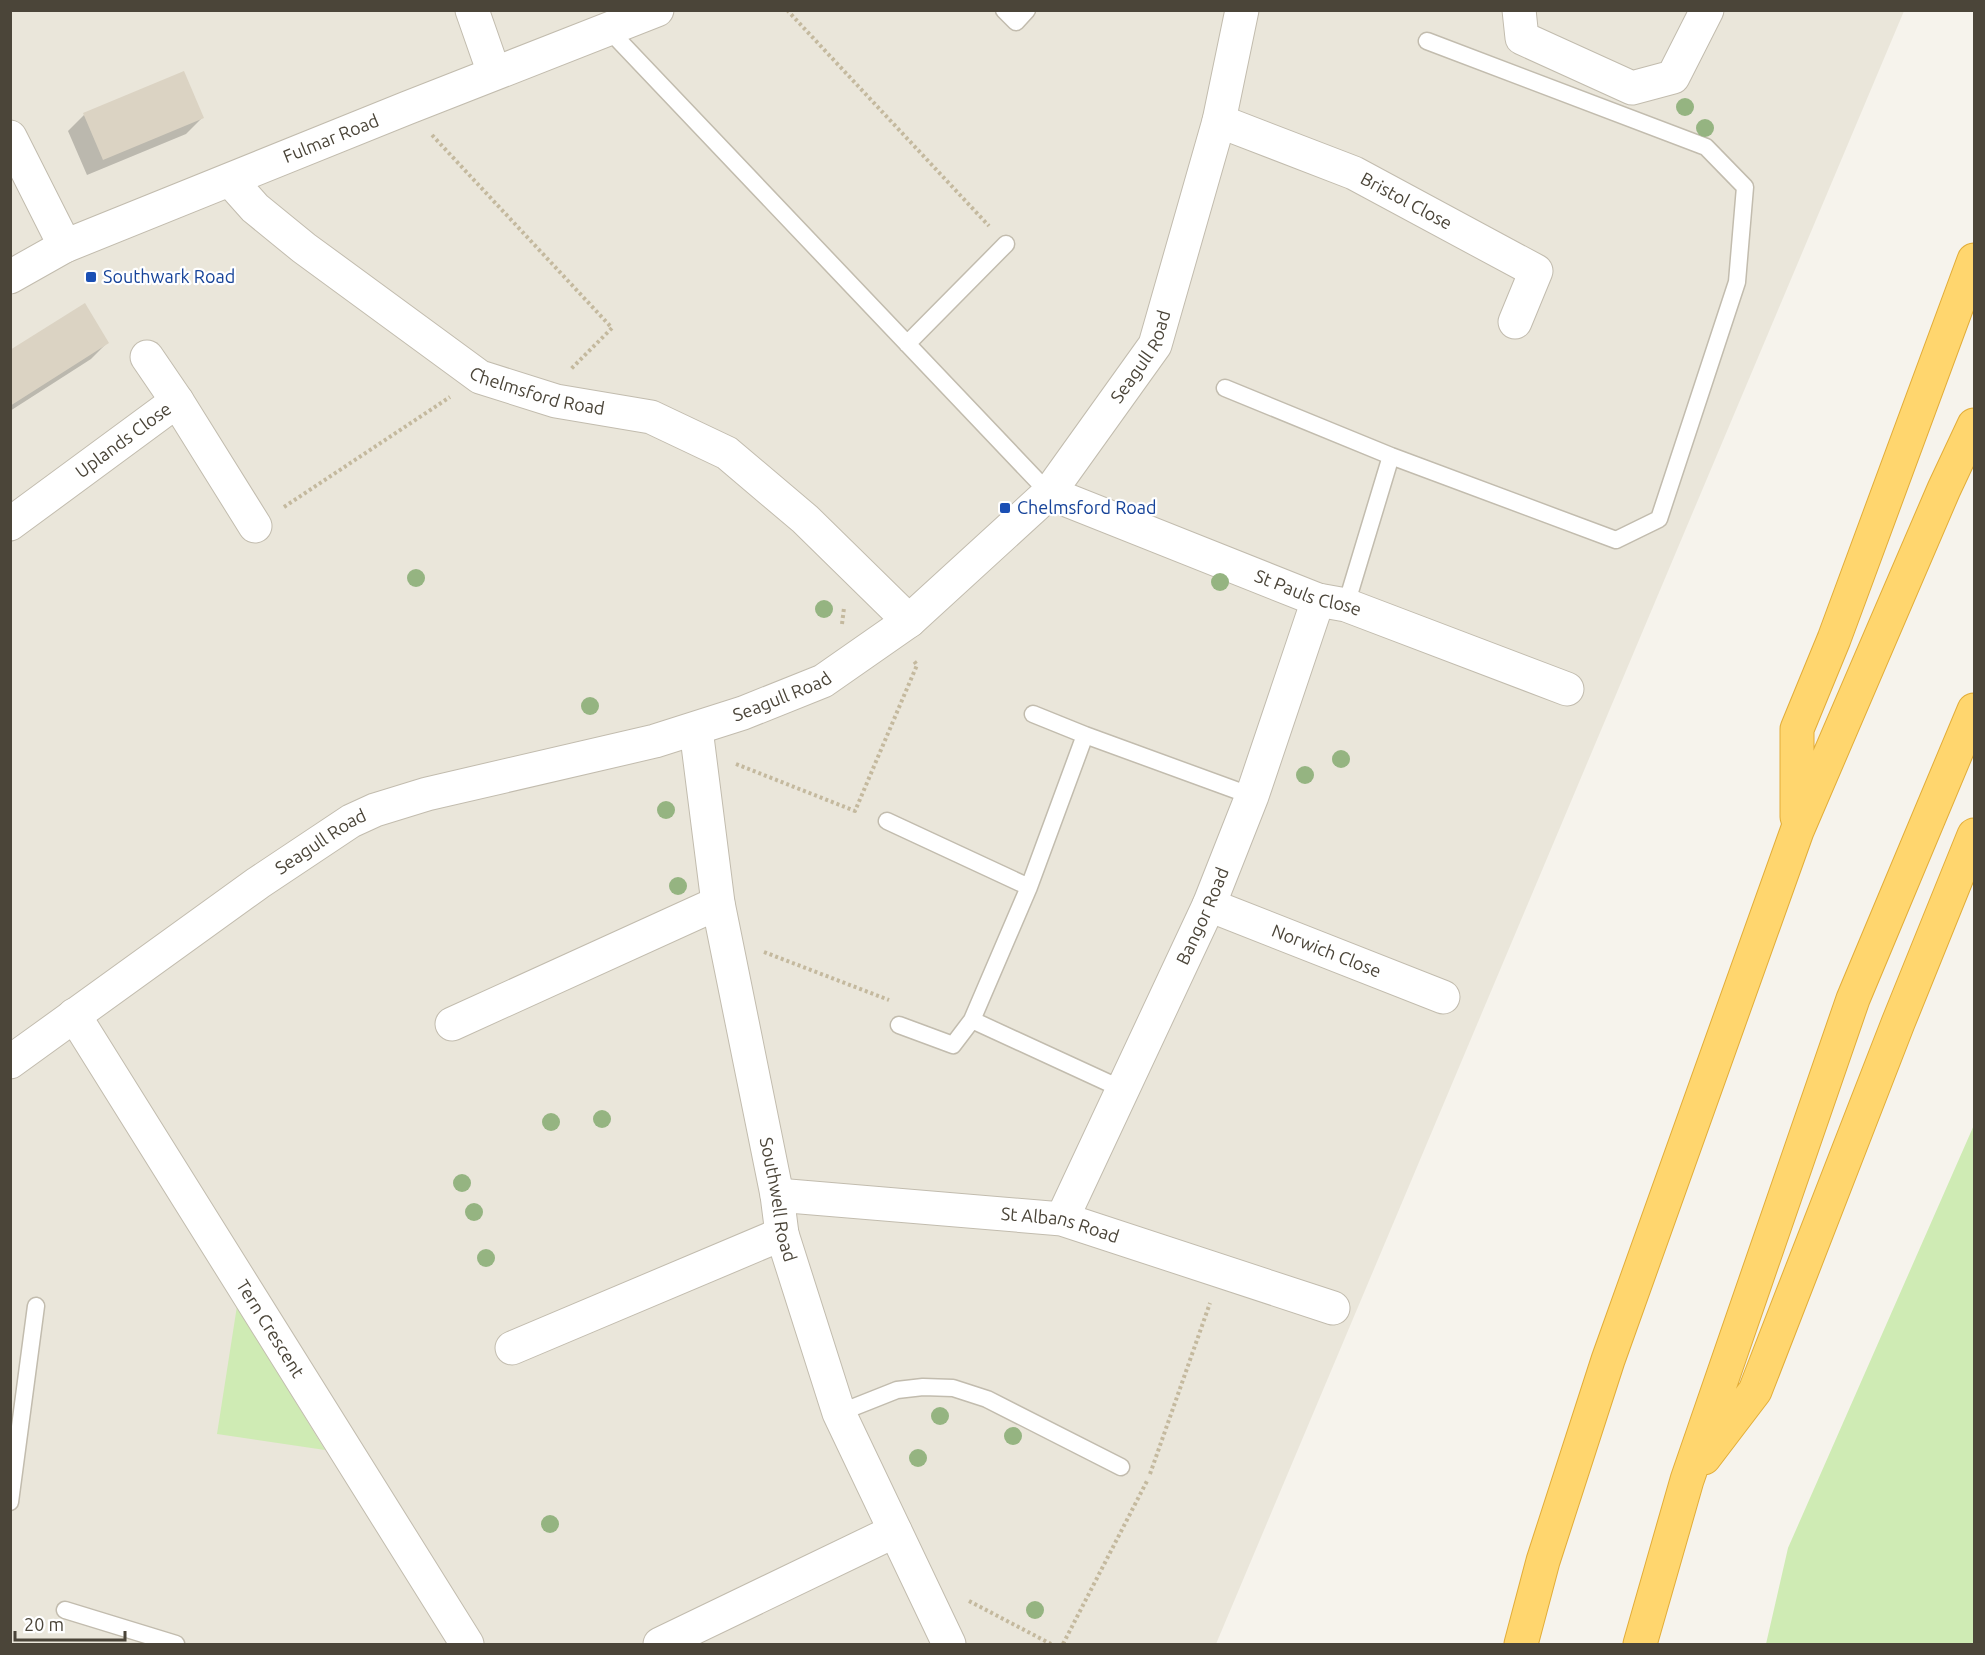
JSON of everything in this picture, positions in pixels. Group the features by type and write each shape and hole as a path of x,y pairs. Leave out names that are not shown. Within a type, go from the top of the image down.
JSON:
{"highway":[{"path":"1797,831 1797,729 1837,630 1974,260"},
{"path":"1521,1644 1543,1561 1608,1360 1797,831 1944,489 1974,425"},
{"path":"1640,1644 1687,1480 1853,999 1974,710"},
{"path":"1687,1480 1755,1391 1898,1023 1974,835"}],"street":[{"path":"472,10 494,73"},
{"name":"Fulmar Road","path":"10,278 65,246 494,73 657,10"},
{"name":"Seagull Road","path":"10,1062 258,883 360,816 428,794 603,754 697,739 743,713 823,681 900,627 1049,493 1155,345 1219,121 1242,10"},
{"path":"1519,10 1522,38 1632,88 1673,77 1707,10"},
{"name":"Bristol Close","path":"1219,121 1354,173 1536,271 1515,322"},
{"path":"10,137 65,246"},
{"name":"Chelmsford Road","path":"230,180 255,208 303,248 480,377 556,401 651,417 727,453 805,519 900,627"},
{"path":"147,357 177,401"},
{"name":"Uplands Close","path":"10,524 177,401 255,526"},
{"name":"St Pauls Close","path":"1049,493 1332,603 1567,689"},
{"name":"Bangor Road","path":"1062,1219 1209,905 1332,603"},
{"name":"Southwell Road","path":"697,739 718,903 777,1195 782,1234 839,1413 949,1644"},
{"path":"452,1024 718,903"},
{"name":"Norwich Close","path":"1209,905 1443,997"},
{"name":"Tern Crescent","path":"74,1015 467,1644"},
{"name":"St Albans Road","path":"777,1195 1062,1219 1333,1308"},
{"path":"512,1348 782,1234"},
{"path":"660,1644 707,1634 895,1531"}],"lane":[{"path":"1004,10 1016,22 1027,10"},
{"path":"608,29 1049,493"},
{"path":"1225,388 1391,456 1616,540 1659,519 1737,282 1745,187 1706,147 1427,41"},
{"path":"907,344 1006,244"},
{"path":"1332,603 1391,456"},
{"path":"1033,714 1252,796"},
{"path":"899,1025 953,1045 972,1020 1029,887 1085,735"},
{"path":"887,821 1029,887"},
{"path":"972,1020 1124,1090"},
{"path":"10,1502 36,1306"},
{"path":"839,1413 897,1390 922,1387 953,1388 987,1399 1121,1467"},
{"path":"65,1610 176,1644"}],"path":[{"path":"787,10 1006,244"},
{"path":"407,108 612,328 572,367 556,401"},
{"path":"255,526 480,377"},
{"path":"840,631 844,607 841,600"},
{"path":"697,739 855,811 917,666 900,627"},
{"path":"726,942 758,949 900,1004"},
{"path":"931,1607 963,1598 1051,1644"}],"shaded area":[{"path":"11,11 1904,11 1216,1644 11,1644"}],"green space":[{"path":"1974,1125 1974,1644 1766,1644 1788,1548"},
{"path":"237,1306 325,1450 217,1434"}],"building":[{"path":"184,71 204,118 103,160 83,113"},
{"path":"85,303 109,343 10,406 10,350"}],"place":[{"name":"Southwark Road","path":"91,277"},
{"name":"Chelmsford Road","path":"1005,508"}]}
